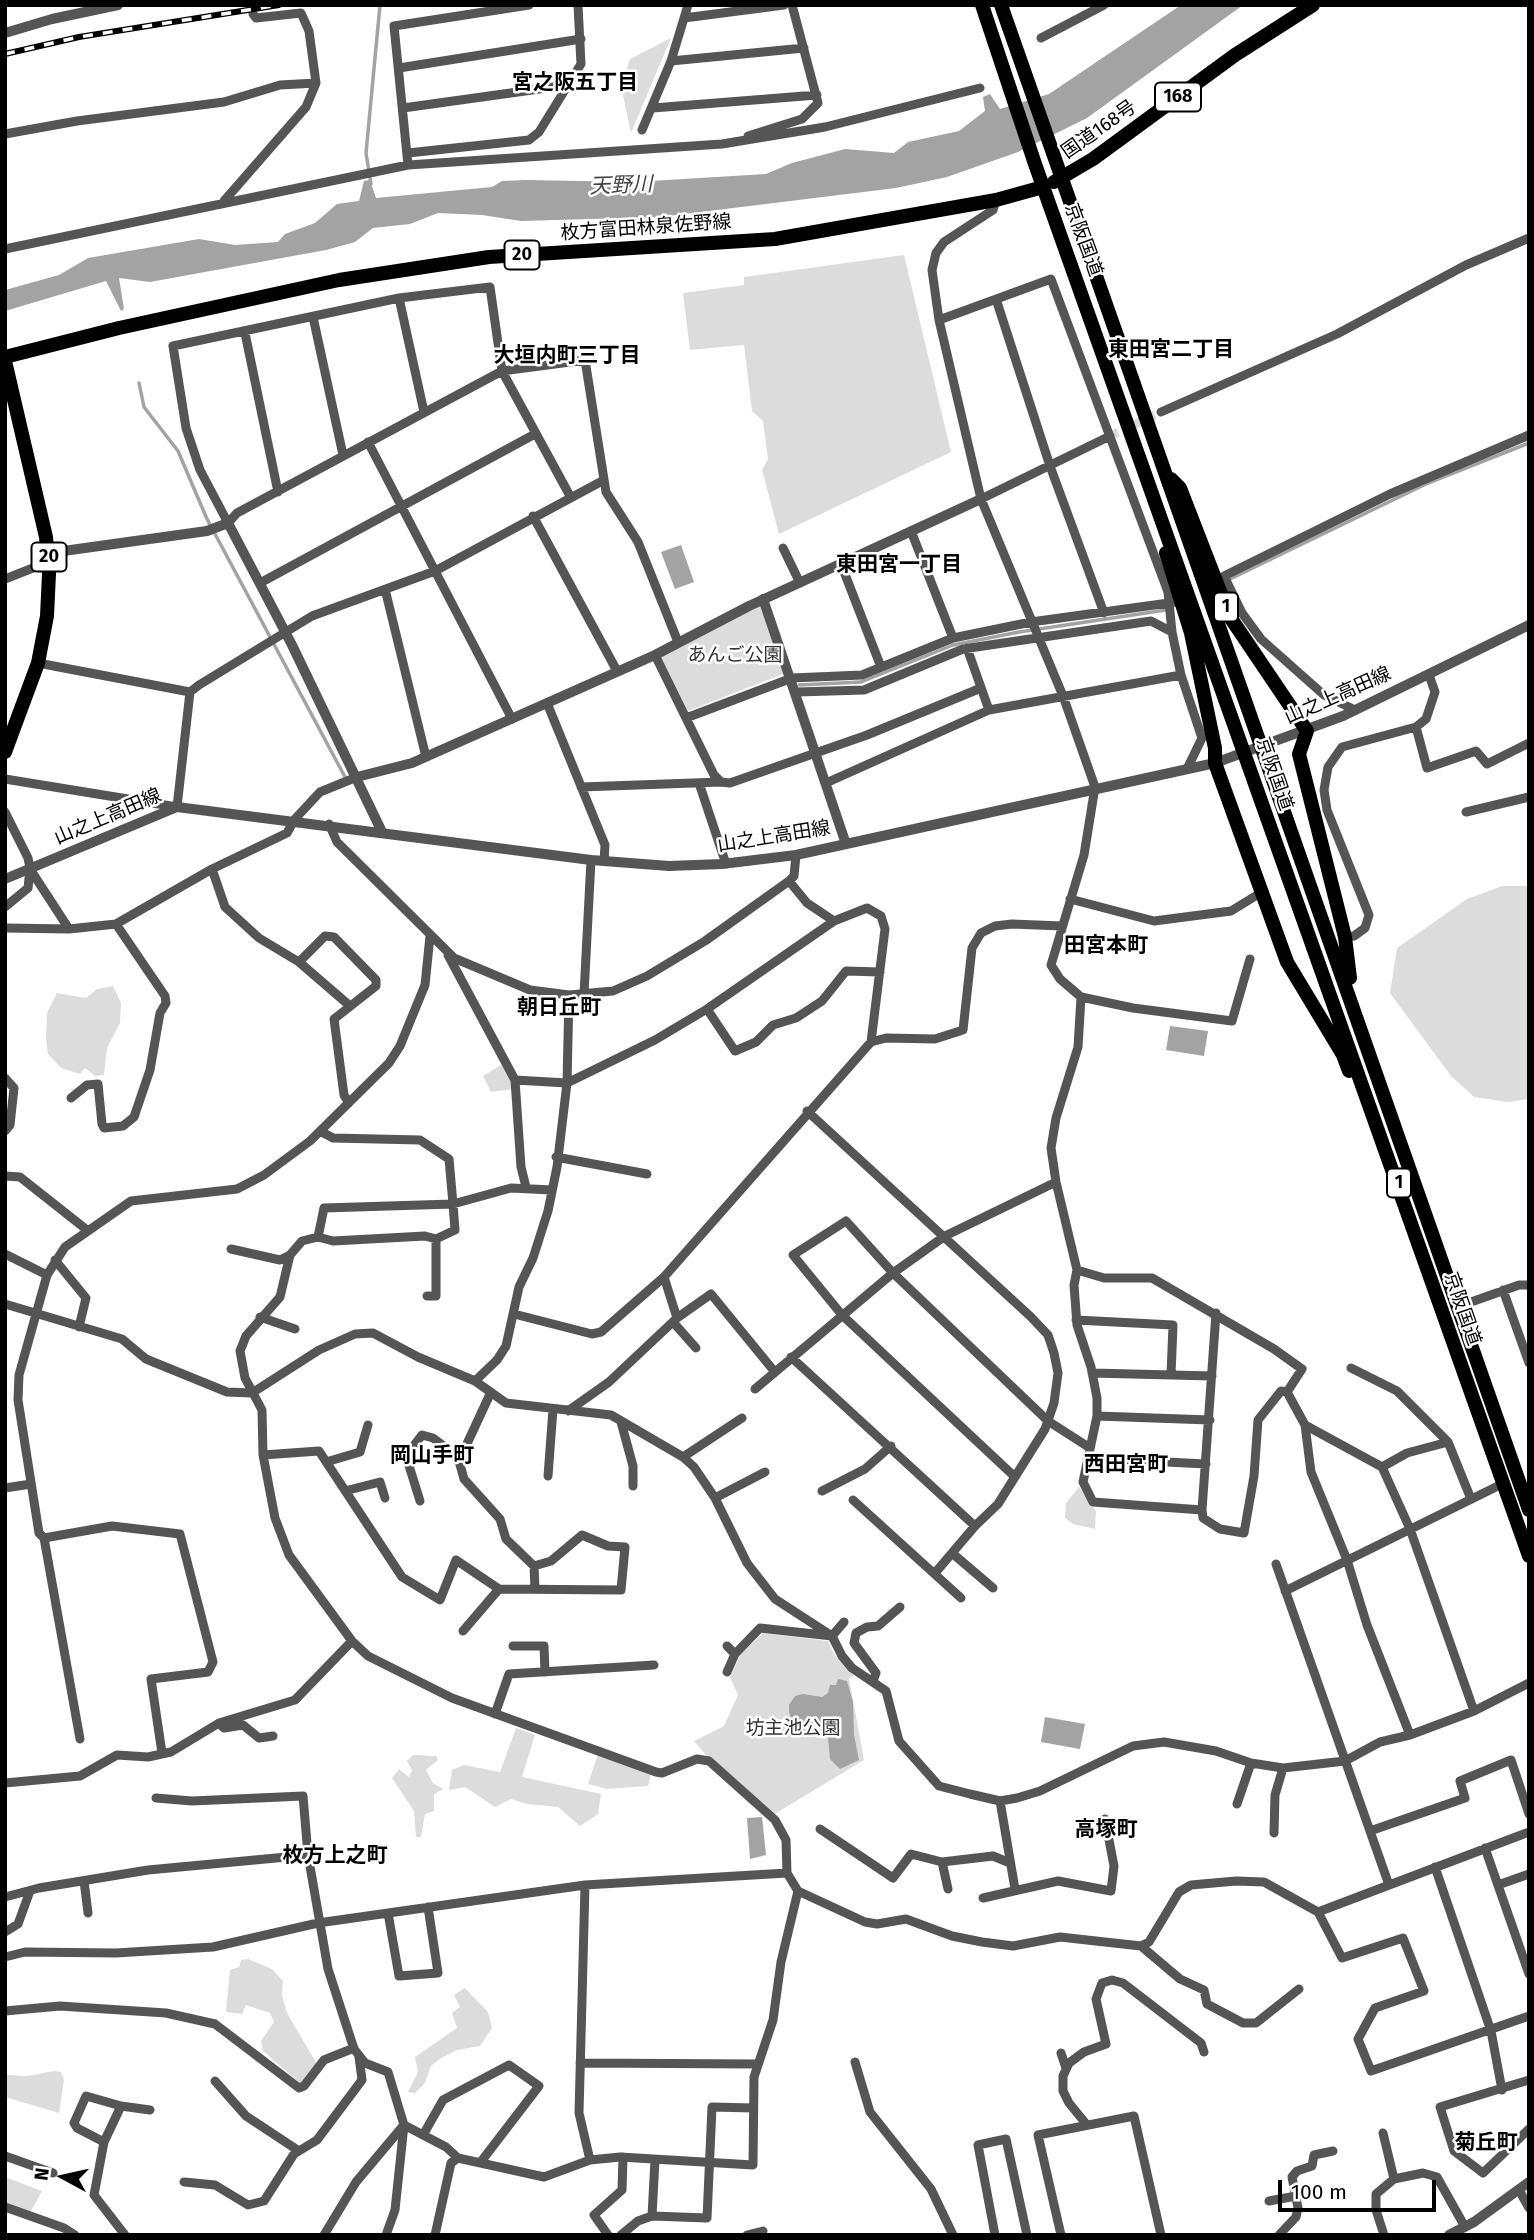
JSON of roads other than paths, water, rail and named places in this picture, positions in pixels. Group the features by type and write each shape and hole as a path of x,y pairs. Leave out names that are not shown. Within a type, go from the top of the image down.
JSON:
{"main road":[{"name":"京阪国道","path":"982,5 1043,187 1141,456 1529,1556"},
{"name":"京阪国道","path":"1001,5 1060,180 1354,1005 1529,1510"},
{"name":"国道168号","path":"1043,187 1060,180 1235,55 1313,5"},
{"name":"枚方富田林泉佐野線","path":"5,752 38,663 47,616 49,553 5,359 119,328 380,274 489,257 775,239 996,200 1043,187"},
{"path":"1141,456 1147,495 1191,634 1215,748 1214,763 1287,962 1343,1055 1378,1154 1408,1210"},
{"name":"1","path":"1165,473 1180,488 1230,617 1307,732 1299,754 1345,937 1354,1005"}],"street":[{"path":"5,33 52,19 118,5"},
{"path":"408,165 394,26 529,5"},
{"path":"408,153 529,139 539,132 581,64 578,5"},
{"path":"642,130 671,61 688,5"},
{"path":"684,18 784,5"},
{"path":"737,142 750,134 802,119 818,103 792,5"},
{"path":"1041,38 1104,5"},
{"path":"224,201 306,107 316,83 309,31 301,13 256,18 253,14"},
{"path":"399,68 581,39"},
{"path":"671,61 804,48"},
{"path":"5,134 76,121 225,102 280,85 316,83"},
{"path":"403,108 568,85"},
{"path":"5,250 224,201 408,165 737,142 825,127 980,88"},
{"path":"653,108 817,95"},
{"path":"996,200 993,210 954,235 936,253 932,270 939,320 981,499 1063,696 1095,787 1084,855 1051,965 1060,979 1081,996 1133,1008 1232,1021 1250,958"},
{"path":"1161,412 1337,334 1466,265 1529,238"},
{"path":"939,320 1051,279 1172,603 1172,632 1181,675 1202,738 1187,769"},
{"path":"382,832 357,777 277,635 260,583 224,524 200,470 186,428 173,346 399,298 490,287 502,370 570,496"},
{"path":"399,298 424,412"},
{"path":"996,299 1099,614 1100,628"},
{"path":"313,317 343,455"},
{"path":"244,332 278,492"},
{"path":"5,579 38,566 49,553 207,531 502,370 585,360 606,492 638,542 678,642"},
{"path":"260,583 403,508 535,434"},
{"path":"1355,710 1324,695 1261,639 1242,613 1224,576 1390,494 1529,435"},
{"path":"5,928 69,929 116,924 212,869 287,832 293,820 320,792 357,777 426,757 655,655 763,599 981,499 1110,436"},
{"path":"368,442 512,719"},
{"path":"38,663 190,692 277,635 312,616 435,571 604,480"},
{"path":"533,516 617,671"},
{"path":"911,531 953,638"},
{"path":"783,548 800,583"},
{"path":"841,564 881,667"},
{"path":"385,589 426,757"},
{"path":"763,599 797,692 846,844"},
{"path":"686,718 792,678 862,675 953,638 1031,623 1172,603"},
{"path":"797,692 864,690 967,648 1151,621 1172,632"},
{"name":"山之上高田線","path":"5,879 177,807 330,824 591,860 668,866 726,864 796,855 1095,787 1214,763 1307,732 1529,625"},
{"path":"967,648 989,710"},
{"path":"655,655 714,775 721,782"},
{"path":"826,783 989,710 1181,675"},
{"path":"1345,937 1354,936 1365,928 1369,915 1327,810 1324,790 1328,766 1342,747 1416,727 1426,719 1433,706 1435,692 1429,675"},
{"path":"582,787 730,783 867,735 981,688"},
{"path":"5,779 177,807 190,692"},
{"path":"547,703 605,845 604,861"},
{"path":"1416,727 1427,768 1475,751 1487,764 1529,743"},
{"path":"699,783 726,864"},
{"path":"1466,812 1529,797"},
{"path":"5,813 29,858 30,868 28,888 5,908"},
{"path":"330,824 337,842 454,958 530,990 569,995 613,990 647,976 705,942 789,881 794,876 796,855"},
{"path":"584,994 591,860"},
{"path":"30,868 69,929"},
{"path":"212,869 225,907 259,938 299,962 350,1006"},
{"path":"789,881 807,902 834,921"},
{"path":"1070,899 1154,921 1231,911 1262,892"},
{"path":"515,1080 567,1083 655,1040 708,1009 834,921 867,908 881,916 886,929 871,1042"},
{"path":"71,1098 87,1084 98,1084 104,1128 122,1126 134,1117 150,1070 160,1013 166,1003 165,996 116,924"},
{"path":"514,1314 592,1334 601,1332 664,1277 807,1111 871,1042 886,1038 935,1039 963,1030 972,948 981,933 995,926 1012,924 1062,926"},
{"path":"299,962 325,936 334,937 376,980 376,986 334,1019 344,1095 349,1103"},
{"path":"80,1739 44,1538 39,1533 18,1401 19,1376 34,1313 47,1275 65,1247 131,1201 237,1189 264,1175 320,1131 389,1063 410,1026 425,985 430,936"},
{"path":"445,950 515,1080 521,1167 526,1178 526,1187"},
{"path":"708,1009 735,1051 756,1042 773,1026 796,1018 822,1001 846,971 880,972"},
{"path":"475,1381 497,1360 506,1346 519,1287 533,1258 552,1190 567,1083 569,995"},
{"path":"1081,996 1078,1047 1056,1118 1051,1148 1056,1182 1077,1270 1074,1285 1076,1320 1092,1373 1097,1416 1083,1482 1093,1502 1202,1510"},
{"path":"5,1078 14,1088 10,1125 5,1131"},
{"path":"807,1111 945,1236 1048,1335 1058,1373 1055,1403 1048,1421 998,1504 975,1526 935,1573"},
{"path":"232,1249 280,1260 290,1255 302,1241 318,1237 332,1241 425,1236 436,1239 455,1230 449,1159 421,1140 333,1138 320,1131"},
{"path":"556,1157 647,1174"},
{"path":"5,1176 20,1177 87,1230"},
{"path":"755,1389 893,1273 945,1236 1056,1182"},
{"path":"318,1237 324,1208 453,1204 526,1187 552,1190"},
{"path":"1015,1477 842,1315 793,1255 846,1221 893,1273 1048,1421 1090,1448"},
{"path":"436,1239 436,1296"},
{"path":"5,1254 47,1275"},
{"path":"290,1255 280,1297 246,1336 240,1351 241,1366 261,1410 263,1455 275,1517 289,1555 352,1641 368,1656 452,1698 656,1772 662,1773 697,1759 709,1761 775,1820 786,1840 787,1873 798,1891 865,1922 877,1924 906,1919 952,1936 1013,1946 1060,1937 1141,1946 1149,1942 1179,1892 1191,1885 1236,1881 1264,1882 1318,1912 1342,1958 1403,1938 1424,1991 1375,2008 1358,2039 1371,2071 1529,2016"},
{"path":"55,1260 86,1298 79,1327"},
{"path":"1077,1270 1104,1278 1152,1278 1216,1314 1302,1369 1287,1392"},
{"path":"664,1277 675,1320 696,1348"},
{"path":"1457,1307 1503,1290 1529,1285"},
{"path":"1503,1290 1529,1363"},
{"path":"568,1411 609,1382 675,1320 711,1294 774,1371"},
{"path":"5,1304 122,1339 146,1359 227,1392 252,1392 319,1350 355,1334 373,1333 418,1357 475,1381 506,1403 611,1415 683,1457 715,1498 747,1563 775,1599 832,1636 842,1657 887,1691 899,1741 939,1786 1000,1801 1040,1791 1133,1746 1164,1742 1216,1751 1251,1763 1283,1768 1345,1761 1380,1742 1410,1735 1474,1711 1529,1683"},
{"path":"1216,1314 1202,1510 1203,1518 1220,1529 1244,1533 1254,1476 1258,1420 1281,1391 1287,1392"},
{"path":"260,1317 295,1328"},
{"path":"1076,1320 1173,1325 1171,1375"},
{"path":"791,1357 975,1526"},
{"path":"1351,1368 1397,1391 1448,1442 1471,1499"},
{"path":"1092,1373 1212,1376"},
{"path":"491,1392 460,1458 464,1479 500,1519 506,1539 534,1566 535,1589"},
{"path":"1287,1392 1304,1425 1311,1472 1347,1560 1367,1625 1410,1735"},
{"path":"548,1476 553,1409"},
{"path":"1097,1416 1210,1420"},
{"path":"683,1457 742,1418"},
{"path":"621,1422 633,1466 633,1486"},
{"path":"326,1462 360,1452 368,1425"},
{"path":"1304,1425 1382,1467 1410,1529 1474,1711"},
{"path":"421,1501 406,1456 422,1435 433,1438 460,1458"},
{"path":"1382,1467 1407,1453 1448,1442"},
{"path":"822,1491 865,1469 891,1446"},
{"path":"263,1455 319,1451 402,1577 440,1600 456,1560 499,1589 621,1590 625,1547 608,1546 582,1535 551,1561 534,1566"},
{"path":"1087,1458 1206,1464"},
{"path":"715,1498 765,1472"},
{"path":"345,1491 380,1482 385,1498"},
{"path":"5,1488 31,1484"},
{"path":"1285,1591 1502,1484"},
{"path":"853,1500 961,1598"},
{"path":"44,1538 112,1526 180,1534 213,1662 208,1672 150,1679 162,1753"},
{"path":"952,1552 993,1588"},
{"path":"1276,1564 1389,1885"},
{"path":"463,1630 499,1589"},
{"path":"873,1681 876,1673 854,1643 856,1633 867,1627 878,1626 900,1607"},
{"path":"832,1636 844,1622"},
{"path":"727,1672 735,1654 760,1629 832,1636"},
{"path":"5,1783 80,1776 117,1755 148,1757 162,1753 181,1746 219,1723 295,1700 352,1641"},
{"path":"513,1646 544,1646 545,1672"},
{"path":"727,1646 735,1654"},
{"path":"495,1714 509,1674 654,1665"},
{"path":"219,1723 224,1728 243,1725 259,1738 273,1736"},
{"path":"1370,1831 1465,1798 1460,1781 1511,1760 1529,1814"},
{"path":"1237,1804 1251,1763"},
{"path":"1274,1833 1275,1795 1283,1768"},
{"path":"156,1798 192,1801 303,1796 318,1923 328,1969 356,2052 362,2080 317,2140 294,2154 264,2201 248,2205 215,2185 184,2182"},
{"path":"1000,1801 1015,1889"},
{"path":"983,1898 1058,1881 1111,1891 1114,1866 1105,1819"},
{"path":"820,1829 893,1878 911,1854 942,1862 993,1856 1010,1863"},
{"path":"1318,1912 1529,1832"},
{"path":"1485,1848 1529,1974"},
{"path":"5,1898 84,1881 209,1863 308,1855"},
{"path":"942,1862 948,1889"},
{"path":"1435,1867 1491,2031 1502,2090"},
{"path":"5,1957 25,1952 116,1953 213,1947 318,1923 585,1885 787,1873"},
{"path":"1498,1885 1529,1874"},
{"path":"84,1881 88,1913"},
{"path":"585,1885 579,2113 590,2160"},
{"path":"5,1932 18,1924 30,1891"},
{"path":"404,2125 446,2147 458,2158 544,2177 590,2160 623,2157 752,2165 754,2077 773,2020 781,1962 798,1891"},
{"path":"388,1913 399,1976 438,1973 428,1907"},
{"path":"1141,1946 1180,1979 1204,1990 1208,2004 1243,2023 1255,2024 1299,1989"},
{"path":"1066,2068 1084,2052 1106,2044 1097,1991 1102,1983 1112,1980 1123,1983 1201,2043 1204,2052"},
{"path":"5,2011 60,2006 166,2013 215,2024 299,2088 304,2087 324,2060 356,2052"},
{"path":"356,2052 365,2063 388,2072 404,2125 395,2210 386,2235"},
{"path":"1061,2053 1066,2068 1063,2091 1087,2125"},
{"path":"855,2062 870,2112 931,2189 953,2235"},
{"path":"580,2063 758,2064"},
{"path":"423,2135 443,2100 509,2065 539,2086 480,2163"},
{"path":"1529,2080 1440,2107 1454,2151 1483,2173 1529,2129"},
{"path":"215,2081 246,2116 299,2151"},
{"path":"104,2142 77,2128 74,2123 86,2096 121,2106 150,2110"},
{"path":"121,2106 104,2142 93,2195 125,2235"},
{"path":"621,2235 638,2221 652,2216 707,2218 712,2107 753,2108"},
{"path":"1061,2235 1038,2135 1134,2116 1161,2235"},
{"path":"324,2235 356,2182 404,2125"},
{"path":"1383,2133 1394,2179"},
{"path":"993,2234 978,2145 1006,2139 1027,2235"},
{"path":"1279,2235 1296,2217 1292,2177 1297,2171 1312,2166 1314,2155 1333,2151"},
{"path":"5,2156 54,2174"},
{"path":"608,2235 594,2215 622,2190 623,2157"},
{"path":"435,2235 452,2164 458,2158"},
{"path":"652,2216 655,2160"},
{"path":"1384,2235 1376,2210 1377,2194 1394,2179 1423,2173 1437,2177 1465,2227"},
{"path":"1449,2235 1465,2227 1529,2182"},
{"path":"1519,2190 1529,2208"},
{"path":"1269,2201 1296,2196"},
{"path":"5,2207 64,2228 75,2235"},
{"path":"747,2235 763,2231"}],"water":[{"name":"天野川","path":"1181,5 1243,5 1087,118 1018,152 947,177 896,188 660,217 521,221 482,215 438,213 410,224 373,228 355,242 326,250 150,282 119,278 124,309 121,311 106,281 5,311 5,290 59,275 88,258 199,239 235,245 278,242 285,234 315,223 337,204 359,201 364,181 370,180 376,198 492,187 502,181 634,182 766,174 792,163 845,149 894,153 908,142 959,131 985,111 983,97 990,94 1000,109 1049,94"},
{"path":"681,545 694,582 675,589 661,552"},
{"path":"1170,1026 1208,1031 1204,1056 1166,1050"},
{"path":"838,1679 847,1681 853,1702 854,1735 859,1760 840,1769 830,1759 828,1738 822,1734 809,1735 801,1731 794,1726 789,1712 789,1705 795,1696 803,1694 822,1697 828,1693 830,1685 836,1685"},
{"path":"1045,1717 1085,1724 1080,1749 1041,1742"},
{"path":"762,1817 766,1855 750,1859 747,1818"}],"waterway":[{"path":"371,184 366,153 380,5"},
{"path":"139,383 144,407 178,451 207,519 345,777"},
{"path":"1228,580 1428,483 1529,443"},
{"path":"799,685 861,682 953,645 1019,632 1166,610"}],"tunnel":[{"path":"1110,436 1161,412"}],"railway":[{"path":"5,54 79,37 279,5"}],"district":[{"name":"宮之阪五丁目","path":"575,83"},
{"name":"東田宮二丁目","path":"1171,350"},
{"name":"大垣内町三丁目","path":"567,356"},
{"name":"東田宮一丁目","path":"899,565"},
{"name":"田宮本町","path":"1106,946"},
{"name":"朝日丘町","path":"559,1008"},
{"name":"岡山手町","path":"432,1456"},
{"name":"西田宮町","path":"1126,1465"},
{"name":"高塚町","path":"1106,1830"},
{"name":"枚方上之町","path":"335,1856"},
{"name":"菊丘町","path":"1486,2143"}],"park label":[{"name":"あんご公園","path":"735,656"},
{"name":"坊主池公園","path":"793,1729"}]}
